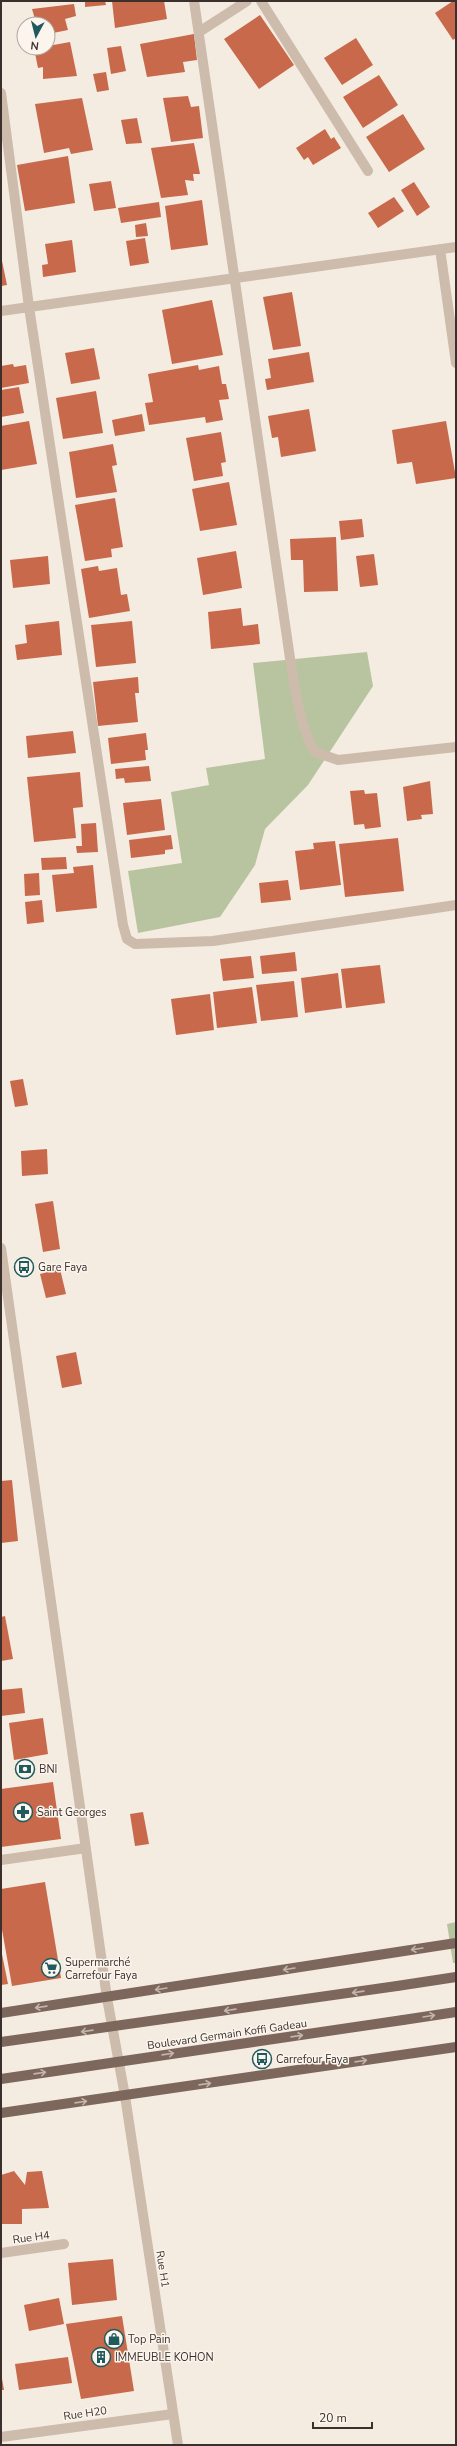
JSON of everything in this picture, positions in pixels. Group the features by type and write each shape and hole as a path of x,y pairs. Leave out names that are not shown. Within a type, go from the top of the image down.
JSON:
{"main road":[{"path":"1,2013 108,1998 456,1943"},
{"name":"Boulevard Germain Koffi Gadeau","path":"1,2042 456,1977"},
{"name":"Boulevard Germain Koffi Gadeau","path":"1,2079 456,2012"},
{"path":"1,2113 456,2047"}],"street":[{"path":"194,1 285,624 298,697 311,745 315,752 338,760 456,747"},
{"path":"199,32 247,1"},
{"path":"261,1 368,171"},
{"path":"1,93 29,307 123,925 127,939 130,942 142,945 213,941 456,905"},
{"path":"1,311 456,247"},
{"path":"440,250 456,363"},
{"name":"Rue H1","path":"1,1248 3,1275 108,1998 125,2096 178,2445"},
{"path":"1,1860 86,1848"},
{"name":"Rue H4","path":"1,2253 64,2244"},
{"name":"Rue H20","path":"1,2437 173,2414"}],"green space":[{"path":"367,652 373,686 308,785 265,829 255,865 220,917 138,933 128,871 182,863 171,792 209,785 206,768 265,759 253,663"},
{"path":"456,1922 456,1963 453,1963 447,1924"}],"building":[{"path":"85,1 105,1 106,5 85,7"},
{"path":"112,1 164,1 167,19 115,28"},
{"path":"453,1 456,1 456,38 453,40 435,13"},
{"path":"74,4 76,16 65,19 68,30 56,32 56,16 34,16 32,9"},
{"path":"260,15 294,65 259,89 224,39"},
{"path":"194,34 197,60 183,62 185,72 147,77 140,44"},
{"path":"356,38 373,65 342,85 324,58"},
{"path":"70,42 77,76 43,79 43,67 38,68 36,56 56,56 56,45"},
{"path":"121,46 126,71 111,74 107,48"},
{"path":"106,72 109,90 97,92 93,74"},
{"path":"379,75 398,105 363,128 343,97"},
{"path":"188,96 191,107 199,106 203,138 171,142 163,98"},
{"path":"82,98 93,150 71,154 69,148 44,153 35,104"},
{"path":"403,114 425,149 389,172 366,137"},
{"path":"137,118 142,143 126,144 121,120"},
{"path":"325,129 331,139 334,137 341,148 313,165 308,157 304,160 296,148"},
{"path":"194,143 200,174 193,174 194,181 185,180 188,195 161,198 151,148"},
{"path":"68,156 75,203 25,211 17,165"},
{"path":"111,181 116,208 94,211 89,184"},
{"path":"414,182 430,207 417,216 401,190"},
{"path":"394,197 404,211 378,228 368,213"},
{"path":"202,200 208,245 171,250 165,206"},
{"path":"159,202 161,217 121,223 118,208"},
{"path":"146,223 148,236 136,237 135,225"},
{"path":"145,238 149,263 130,266 126,241"},
{"path":"72,240 76,272 43,277 42,265 48,264 45,244"},
{"path":"1,256 7,285 1,286"},
{"path":"292,292 301,346 273,350 263,297"},
{"path":"212,300 223,355 172,364 162,310"},
{"path":"94,348 100,379 71,384 65,353"},
{"path":"309,352 314,382 267,390 265,379 271,378 268,359"},
{"path":"13,364 14,367 26,365 29,383 1,388 1,366"},
{"path":"198,365 199,370 219,366 222,384 226,384 229,399 219,400 223,420 206,423 205,417 149,425 145,403 153,402 148,374"},
{"path":"19,387 24,413 1,417 1,390"},
{"path":"96,391 103,433 63,439 56,398"},
{"path":"309,409 316,451 281,457 278,437 272,438 268,416"},
{"path":"142,414 145,431 115,436 112,420"},
{"path":"29,421 37,464 1,470 1,426"},
{"path":"446,421 456,478 416,484 412,462 397,464 392,430"},
{"path":"221,432 226,462 221,463 223,476 194,481 186,438"},
{"path":"113,444 117,465 112,466 117,492 76,498 69,452"},
{"path":"229,482 237,525 200,531 192,489"},
{"path":"115,498 123,547 111,549 112,557 85,561 75,505"},
{"path":"362,519 364,537 341,540 339,521"},
{"path":"336,537 338,591 304,592 303,560 291,560 290,539"},
{"path":"236,551 242,588 203,595 197,558"},
{"path":"374,554 378,585 360,587 356,556"},
{"path":"48,556 50,584 13,588 10,560"},
{"path":"98,566 99,571 117,568 121,595 127,594 130,611 89,618 81,569"},
{"path":"241,608 243,626 258,624 260,644 211,649 208,612"},
{"path":"59,621 62,655 17,660 15,645 27,643 25,625"},
{"path":"132,621 136,663 96,667 91,625"},
{"path":"138,677 139,693 135,693 138,722 98,726 93,682"},
{"path":"73,731 76,753 28,758 26,736"},
{"path":"146,733 148,750 145,750 146,760 111,764 108,738"},
{"path":"149,766 151,781 125,783 124,778 116,779 115,769"},
{"path":"80,772 83,807 73,808 76,838 34,842 27,777"},
{"path":"430,781 433,814 421,815 422,819 407,821 403,787"},
{"path":"364,790 365,794 377,793 381,827 365,829 364,824 354,825 350,791"},
{"path":"161,799 165,830 127,835 123,803"},
{"path":"96,823 98,852 77,853 76,846 82,846 81,824"},
{"path":"171,835 173,849 165,850 165,854 131,858 129,840"},
{"path":"398,838 404,891 345,897 339,844"},
{"path":"335,841 341,885 300,890 295,851 314,849 313,843"},
{"path":"66,857 67,869 42,870 41,858"},
{"path":"93,865 97,908 56,912 52,875 74,873 73,867"},
{"path":"39,873 40,895 25,896 24,874"},
{"path":"288,880 291,900 261,903 259,883"},
{"path":"42,900 44,922 27,924 25,902"},
{"path":"295,952 297,971 262,974 260,956"},
{"path":"251,956 254,978 223,981 220,959"},
{"path":"380,965 385,1003 346,1008 341,969"},
{"path":"338,973 342,1008 305,1013 301,978"},
{"path":"294,981 298,1017 261,1021 256,985"},
{"path":"252,987 257,1023 217,1028 213,992"},
{"path":"210,994 214,1030 176,1035 171,999"},
{"path":"23,1079 28,1105 15,1107 10,1081"},
{"path":"47,1149 48,1174 22,1176 21,1151"},
{"path":"53,1201 60,1249 43,1252 35,1204"},
{"path":"60,1269 66,1294 46,1298 40,1274"},
{"path":"76,1352 82,1384 62,1388 56,1356"},
{"path":"12,1480 18,1541 1,1543 1,1481"},
{"path":"5,1616 13,1659 1,1661 1,1617"},
{"path":"22,1688 25,1713 1,1716 1,1690"},
{"path":"43,1718 48,1754 14,1760 9,1723"},
{"path":"53,1782 61,1839 1,1847 1,1789"},
{"path":"143,1812 149,1844 135,1846 130,1814"},
{"path":"45,1882 61,1978 12,1986 1,1924 1,1889"},
{"path":"1,1949 8,1984 1,1985"},
{"path":"14,2171 25,2185 27,2172 42,2171 49,2208 22,2209 22,2224 2,2224 1,2175"},
{"path":"113,2259 117,2300 72,2305 68,2263"},
{"path":"59,2298 64,2324 29,2331 24,2305"},
{"name":"IMMEUBLE KOHON","path":"122,2316 134,2391 81,2399 66,2324"},
{"path":"68,2357 72,2383 19,2390 15,2364"},
{"path":"1,2373 4,2390 1,2390"}],"place":[{"name":"Gare Faya","path":"24,1267"},
{"name":"BNI","path":"25,1769"},
{"name":"Saint Georges","path":"23,1812"},
{"name":"Supermarché Carrefour Faya","path":"51,1968"},
{"name":"Carrefour Faya","path":"262,2059"},
{"name":"Top Pain","path":"114,2339"},
{"name":"IMMEUBLE KOHON","path":"101,2357"}]}
